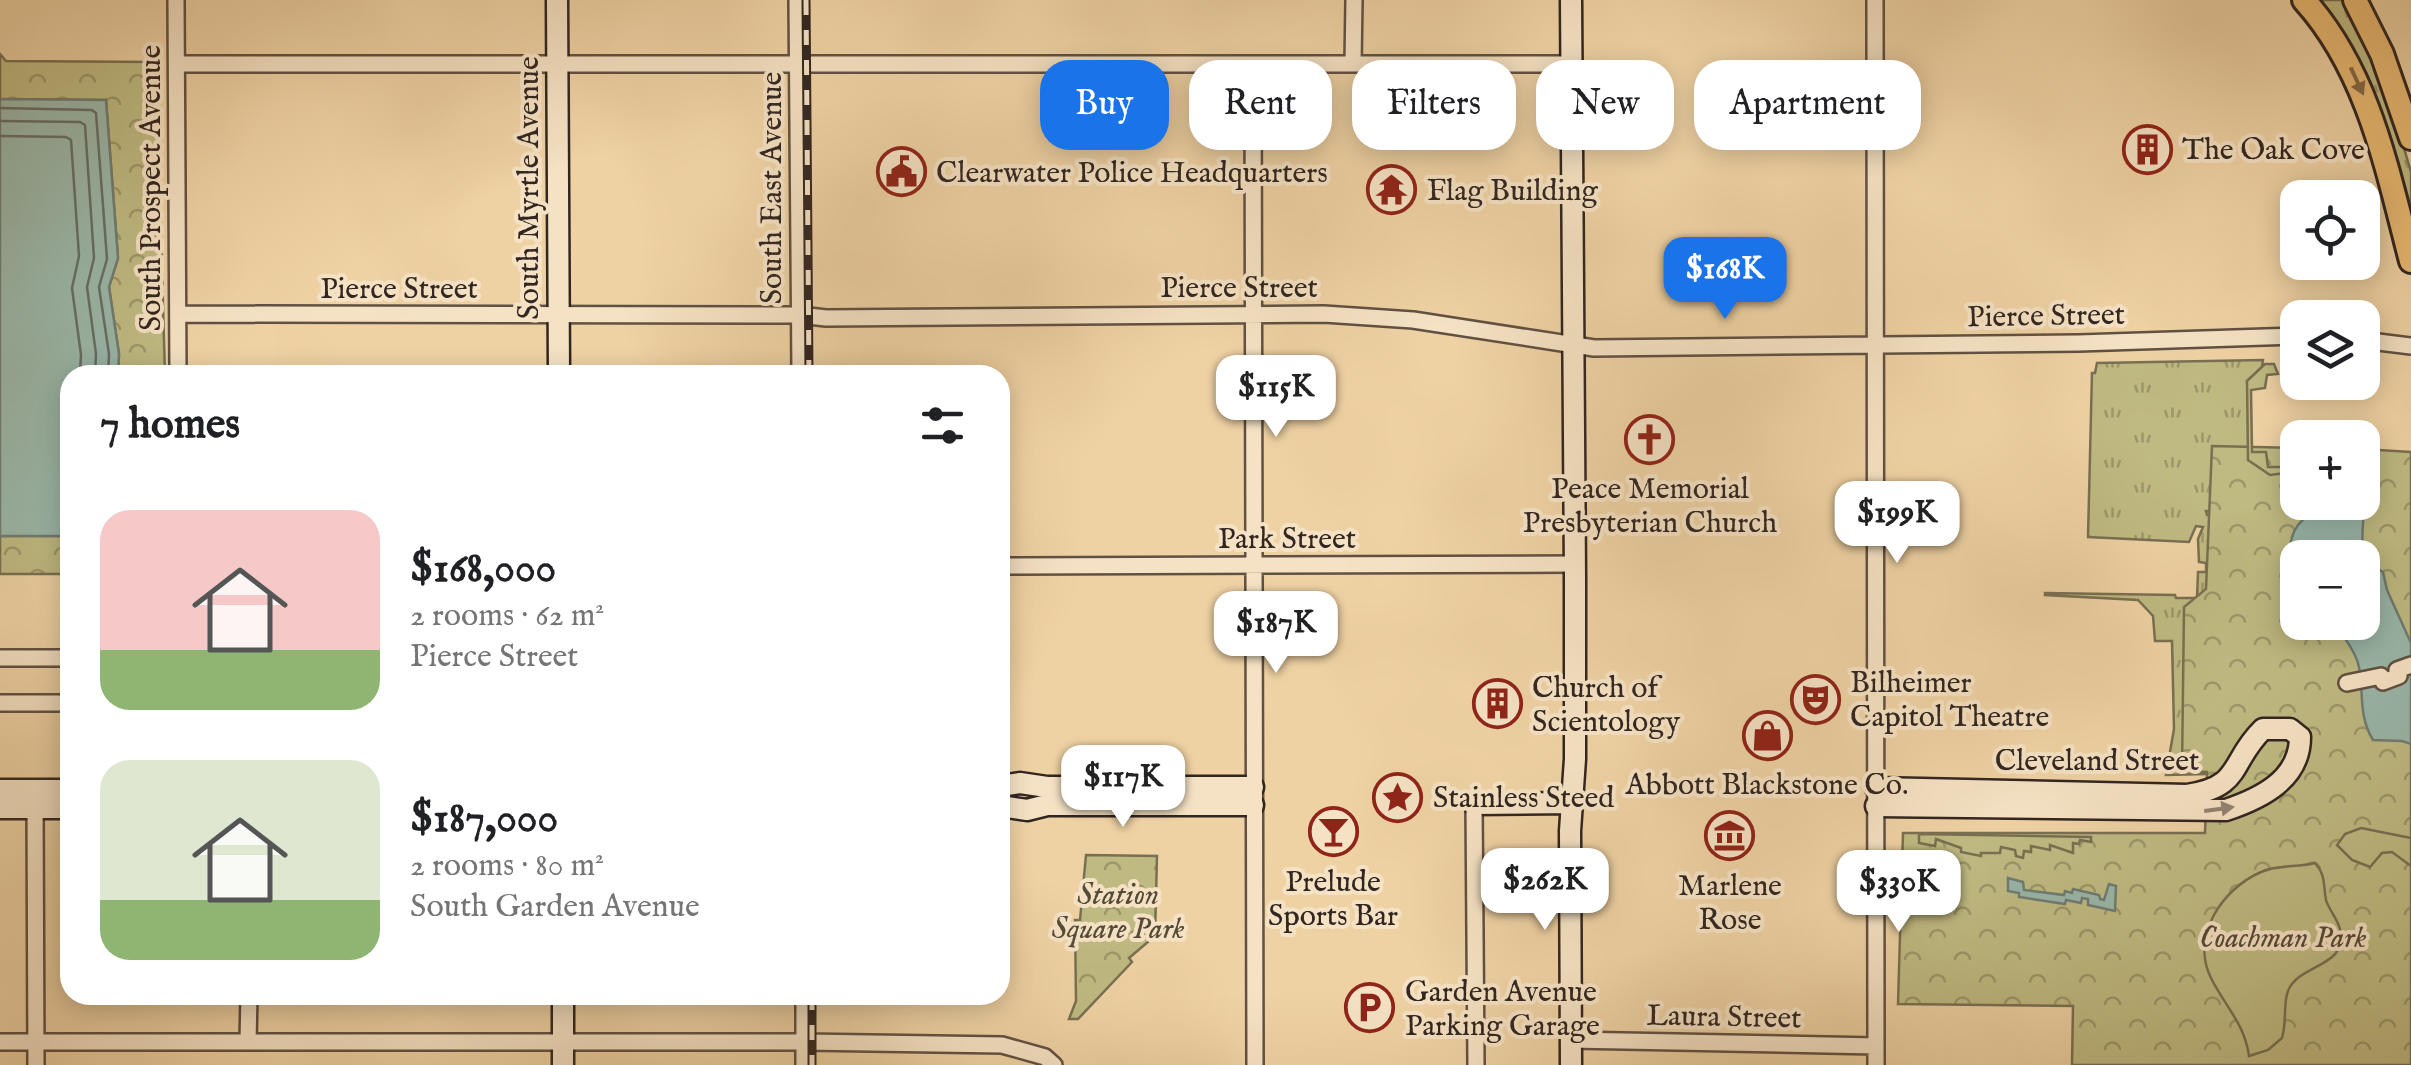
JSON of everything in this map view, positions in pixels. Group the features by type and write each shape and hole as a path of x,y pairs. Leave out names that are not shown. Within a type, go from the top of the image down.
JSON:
{"main road":[{"path":"2304,0 2341,48 2366,101 2411,261"},
{"path":"2355,0 2382,54 2411,138"}],"street":[{"name":"South Prospect Avenue","path":"176,0 178,365"},
{"name":"South Myrtle Avenue","path":"557,0 559,365"},
{"name":"South East Avenue","path":"797,0 800,365"},
{"path":"1353,60 1354,0"},
{"path":"1571,0 1572,60"},
{"path":"1875,0 1876,1065"},
{"path":"177,64 1189,64"},
{"path":"1253,150 1255,1065"},
{"path":"1570,1065 1575,564 1573,150"},
{"name":"Pierce Street","path":"178,314 826,318 1324,314 1412,320 1574,346 2280,336"},
{"path":"2380,342 2411,346"},
{"name":"Park Street","path":"1010,566 1575,564"},
{"path":"0,658 60,658"},
{"path":"2346,680 2411,661"},
{"path":"0,703 60,702"},
{"name":"Cleveland Street","path":"2263,729 2290,729 2300,738 2295,766 2278,784 2226,810 1876,797 2211,792 2232,773 2263,729"},
{"path":"2232,773 2259,796"},
{"path":"1010,784 1253,796"},
{"path":"0,790 60,805"},
{"path":"0,808 60,793"},
{"path":"1476,1065 1474,804 1572,795"},
{"path":"1010,807 1027,810 1047,805 1253,796"},
{"path":"36,799 36,1065"},
{"path":"248,1042 250,1005"},
{"path":"563,1005 563,1065"},
{"path":"804,1005 804,1065"},
{"name":"Laura Street","path":"1571,1040 1876,1046"},
{"path":"0,1042 1002,1045 1045,1056 1054,1065"}],"green space":[{"path":"2319,0 2346,0 2372,59 2411,172 2411,218 2364,77"},
{"path":"0,54 6,61 156,62 165,365 118,365 109,287 118,258 106,100 0,99"},
{"path":"2263,360 2262,367 2247,381 2254,512 2206,511 2207,515 2256,517 2208,774 2166,775 2174,729 2172,641 2155,641 2153,616 2138,600 2045,595 2197,598 2198,572 2206,572 2206,563 2199,562 2198,539 2203,527 2196,526 2189,542 2088,537 2092,373 2097,363"},
{"path":"2265,364 2274,364 2278,374 2267,375 2265,388 2251,390 2252,452 2266,452 2268,467 2280,467 2280,474 2270,475 2248,460 2247,381"},
{"name":"Coachman Park","path":"2212,446 2280,448 2280,520 2380,520 2380,450 2411,452 2411,1065 2072,1065 2073,1006 1898,1004 1903,833 2205,833 2207,772 2182,771 2184,607 2206,589"},
{"path":"0,536 60,536 60,574 0,574"},
{"path":"2361,828 2411,838 2411,866 2392,852 2382,853 2370,867 2352,860 2337,845 2345,834"},
{"path":"1919,834 2091,837 2091,842 2073,843 2073,853 2050,845 2050,850 2031,846 2031,852 2024,851 2023,858 2016,856 2015,850 2001,847 2000,853 1981,856 1961,852 1961,848 1936,839 1935,846 1919,843"},
{"name":"Station Square Park","path":"1086,855 1157,856 1155,936 1129,958 1132,962 1078,1019 1069,1019 1076,1001 1075,920 1080,920"},
{"path":"2315,863 2323,876 2327,904 2340,929 2341,942 2330,958 2302,975 2288,991 2282,1038 2268,1050 2249,1056 2239,1025 2206,964 2207,931 2222,902 2247,880 2267,870"}],"water":[{"path":"0,99 106,100 118,258 109,287 118,365 60,365 60,536 0,536"},
{"path":"2303,520 2363,520 2362,540 2292,540"},
{"path":"2380,570 2411,643 2411,744 2373,740 2363,713 2360,677 2346,640 2380,640"},
{"path":"2008,878 2023,882 2024,890 2064,895 2073,889 2099,895 2104,900 2109,884 2116,886 2115,911 2088,905 2088,899 2082,898 2081,903 2066,900 2065,904 2019,897 2019,893 2008,891"}],"railway":[{"path":"806,0 809,365"},
{"path":"812,1005 812,1065"}],"place":[{"name":"The Oak Cove","path":"2147,149"},
{"name":"Clearwater Police Headquarters","path":"901,172"},
{"name":"Flag Building","path":"1392,190"},
{"name":"Peace Memorial Presbyterian Church","path":"1650,439"},
{"name":"Bilheimer Capitol Theatre","path":"1815,699"},
{"name":"Church of Scientology","path":"1497,704"},
{"name":"Abbott Blackstone Co.","path":"1767,735"},
{"name":"Stainless Steed","path":"1398,797"},
{"name":"Prelude Sports Bar","path":"1333,832"},
{"name":"Marlene Rose","path":"1730,836"},
{"name":"Garden Avenue Parking Garage","path":"1370,1008"}]}
